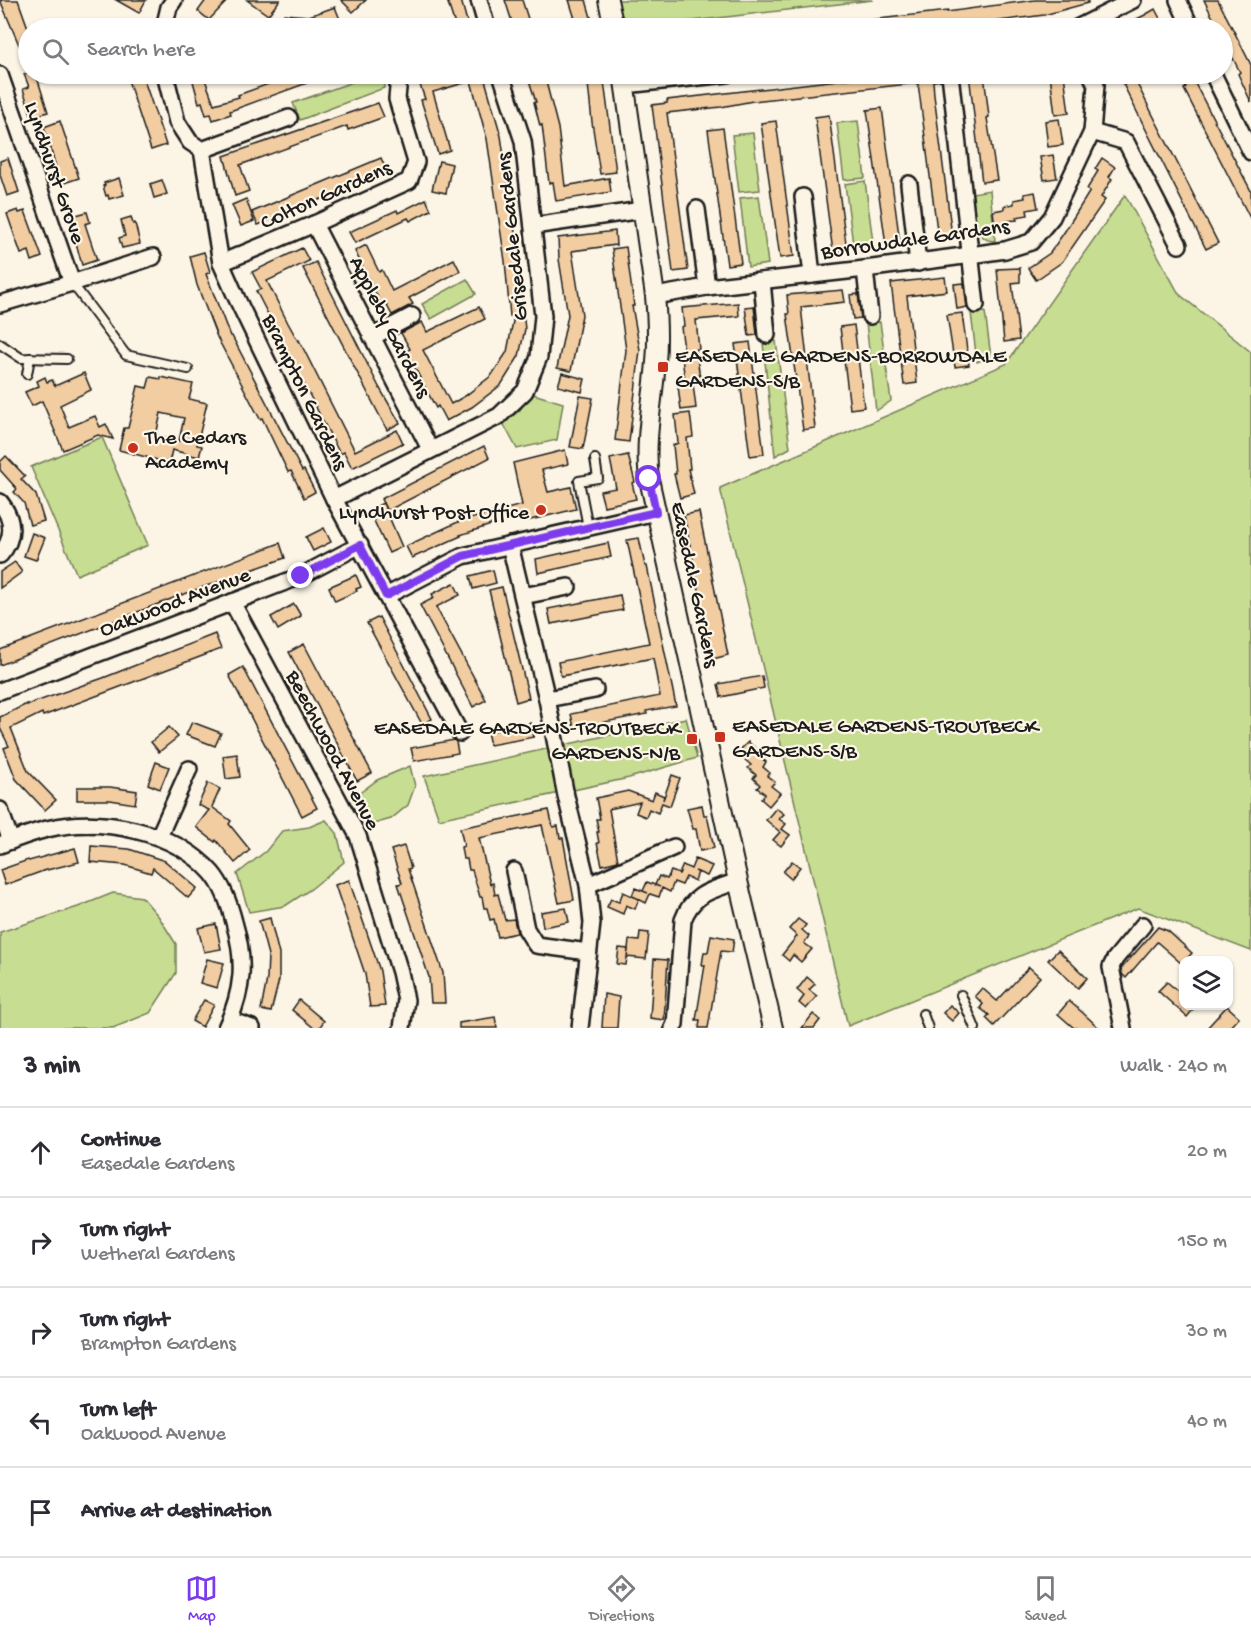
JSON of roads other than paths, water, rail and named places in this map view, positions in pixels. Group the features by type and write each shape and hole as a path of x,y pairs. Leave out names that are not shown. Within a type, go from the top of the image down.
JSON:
{"street":[{"path":"166,18 169,7 174,0"},
{"path":"479,0 484,18"},
{"path":"608,0 612,18"},
{"path":"1097,18 1133,0"},
{"path":"1178,0 1186,18"},
{"name":"Lyndhurst Grove","path":"0,75 72,283"},
{"path":"168,84 177,122 190,142 202,150 289,118"},
{"name":"Colton Gardens","path":"221,263 410,181 416,162 396,99 398,84"},
{"name":"Grisedale Gardens","path":"334,499 499,416 525,392 539,357 543,316 523,141 504,84"},
{"name":"Easedale Gardens","path":"625,84 655,296 658,332 646,458 738,881 773,1028"},
{"path":"951,84 976,305"},
{"name":"Borrowdale Gardens","path":"655,296 706,286 918,263 1005,250 1031,242 1052,217 1092,132 1096,84"},
{"path":"1218,84 1251,152"},
{"path":"1092,132 1126,142 1179,245"},
{"name":"Brampton Gardens","path":"202,150 221,263 334,499 460,733"},
{"path":"909,184 918,263"},
{"path":"803,197 812,274"},
{"path":"697,209 706,286"},
{"path":"533,226 642,210"},
{"name":"Appleby Gardens","path":"314,224 430,449"},
{"path":"0,304 153,257"},
{"path":"865,269 870,316"},
{"path":"762,281 767,334"},
{"path":"372,337 412,316"},
{"path":"0,502 7,511 12,531 8,546 0,555"},
{"path":"386,596 463,556 656,512"},
{"name":"Oakwood Avenue","path":"0,691 301,576 360,545"},
{"path":"510,545 588,885 592,922 580,1028"},
{"path":"523,596 568,587"},
{"name":"Beechwood Avenue","path":"232,602 358,836 400,972 406,1000 402,1028"},
{"path":"547,699 595,690"},
{"path":"159,836 189,769"},
{"path":"0,810 5,843 49,829 81,825 127,828 159,836 182,849 211,872 219,882 240,942 242,968 240,995 228,1024 252,1028"},
{"path":"588,885 674,847"},
{"path":"514,871 526,929 536,945 588,952"},
{"path":"673,1028 684,920 688,907 703,893 738,881"},
{"path":"1123,1028 1111,967 1143,926"}],"lane":[{"path":"72,283 126,355 188,369"},
{"path":"0,344 21,358 68,359"},
{"path":"27,374 30,358"},
{"path":"588,527 579,481 598,478 595,459"},
{"path":"961,994 975,1028"},
{"path":"923,1014 928,1028"}],"place":[{"name":"EASEDALE GARDENS-BORROWDALE GARDENS-S/B","path":"663,367"},
{"name":"The Cedars Academy","path":"133,448"},
{"name":"Lyndhurst Post Office","path":"541,510"},
{"name":"EASEDALE GARDENS-TROUTBECK GARDENS-S/B","path":"720,737"},
{"name":"EASEDALE GARDENS-TROUTBECK GARDENS-N/B","path":"692,739"}]}
